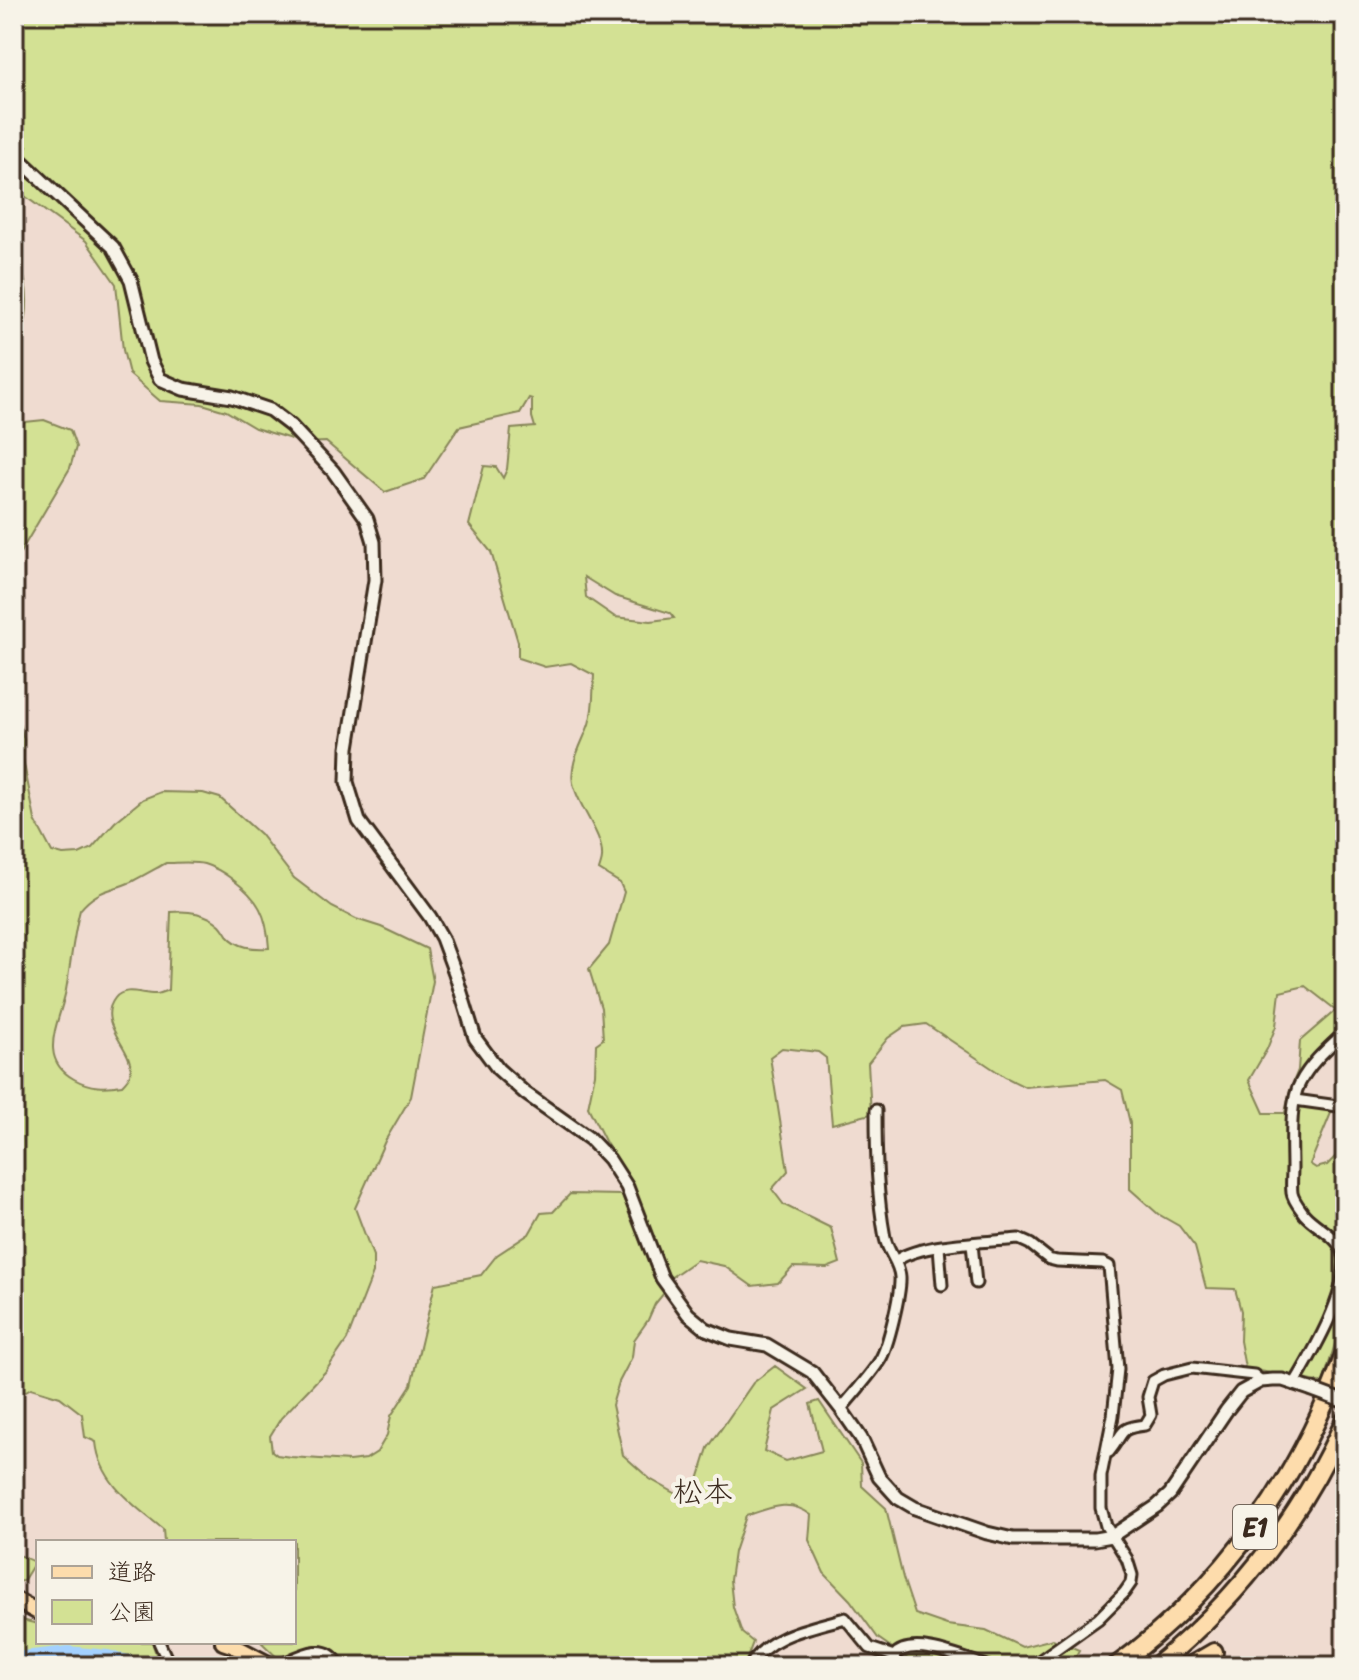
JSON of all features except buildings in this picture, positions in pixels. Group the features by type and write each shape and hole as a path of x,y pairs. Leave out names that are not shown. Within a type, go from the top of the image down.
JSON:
{"highway":[{"name":"E1","path":"1116,1666 1198,1595 1245,1541 1309,1440 1345,1352"},
{"name":"E1","path":"1156,1666 1217,1611 1268,1551 1312,1485 1345,1420"},
{"path":"1101,1666 1165,1618 1199,1584 1277,1494"},
{"path":"1190,1666 1214,1652"}],"main road":[{"path":"14,1599 36,1611"},
{"path":"229,1644 272,1666"}],"street":[{"path":"14,154 113,247 131,280 151,361 160,379 183,389 232,397 270,410 291,426 333,471 367,519 374,542 375,580 348,748 347,782 359,821 442,938 475,1038 498,1069 525,1093 590,1139 609,1159 627,1187 662,1278 688,1314 706,1329 731,1339 767,1345 812,1372 861,1438 879,1477 898,1498 915,1508 1013,1539 1095,1539 1112,1536 1170,1494 1233,1400 1261,1381 1283,1380 1345,1402"},
{"path":"1295,1383 1324,1333 1343,1275 1344,1257 1340,1243 1304,1214 1292,1194 1295,1100 1298,1085 1316,1060 1345,1032"},
{"path":"1295,1100 1345,1107"},
{"path":"841,1409 880,1360 900,1285 897,1260 886,1243 879,1204 876,1110"},
{"path":"897,1260 939,1247 1019,1239 1049,1259 1109,1266 1118,1369 1107,1454 1101,1476 1101,1508 1106,1526 1127,1559 1131,1583 1098,1619 1032,1666"},
{"path":"972,1244 976,1283"},
{"path":"939,1247 942,1285"},
{"path":"1107,1454 1121,1432 1128,1427 1145,1425 1151,1415 1148,1397 1153,1381 1164,1375 1192,1368 1254,1375 1261,1381"},
{"path":"750,1666 760,1651 790,1634 845,1618 870,1648 895,1661 899,1649 919,1648 987,1666"},
{"path":"160,1644 170,1666"},
{"path":"278,1666 317,1651 325,1651 339,1661 340,1666"}],"green space":[{"path":"14,14 831,14 831,18 859,25 868,14 1345,14 1345,1030 1314,1057 1303,1074 1301,1084 1301,1095 1319,1100 1331,1113 1310,1164 1316,1168 1327,1165 1345,1147 1345,1311 1323,1383 1245,1368 1240,1341 1241,1311 1235,1289 1206,1288 1195,1247 1179,1226 1158,1214 1130,1189 1130,1123 1122,1090 1105,1080 1025,1087 926,1024 904,1027 888,1038 868,1063 871,1114 832,1124 826,1058 818,1052 782,1048 770,1057 788,1171 772,1189 784,1205 831,1228 840,1263 827,1268 793,1267 778,1283 752,1286 724,1266 696,1260 670,1278 618,1162 588,1107 595,1074 596,1044 603,1039 601,1008 589,969 609,945 624,892 620,883 599,870 602,849 573,783 575,760 591,718 594,675 571,663 545,667 518,658 518,642 491,552 469,525 484,466 496,467 503,478 507,469 511,429 535,427 532,399 529,398 520,413 459,427 424,479 385,492 326,442 304,443 255,428 226,411 202,404 160,401 129,374 123,350 116,284 86,241 22,194 14,182 14,166 27,146 14,135","holes":["584,577 615,596 670,613 674,618 651,621 615,617 586,597","1305,986 1336,1010 1300,1041 1298,1070 1285,1113 1264,1113 1249,1080 1276,1026 1280,992"]},
{"path":"14,259 23,273 27,310 14,351"},
{"path":"44,420 70,430 76,447 70,468 14,563 14,427"},
{"path":"14,706 24,739 23,759 35,820 52,852 79,854 92,848 115,822 143,799 161,792 203,793 220,798 260,834 294,878 332,907 427,949 433,981 411,1097 385,1141 355,1208 373,1256 373,1273 347,1340 325,1372 281,1418 270,1436 272,1451 291,1457 349,1461 366,1459 377,1452 387,1435 391,1416 411,1385 435,1284 481,1275 497,1255 529,1234 541,1213 553,1212 570,1194 622,1195 664,1293 634,1340 632,1357 612,1405 623,1455 650,1479 691,1502 708,1448 753,1383 775,1366 807,1389 774,1410 764,1451 786,1461 822,1451 810,1404 819,1401 861,1463 862,1486 886,1508 915,1614 947,1625 986,1630 1022,1647 1053,1639 1079,1650 1069,1666 918,1666 878,1638 850,1600 824,1573 809,1540 811,1515 787,1506 746,1516 734,1552 730,1580 733,1607 742,1633 753,1642 744,1666 286,1666 263,1644 296,1644 296,1540 164,1540 163,1529 130,1502 111,1481 99,1457 96,1442 85,1437 82,1414 60,1397 31,1388 14,1398","holes":["190,862 222,872 255,901 264,917 269,948 252,948 236,943 220,925 203,915 171,912 168,990 156,994 124,992 115,998 110,1008 112,1028 131,1065 129,1075 122,1085 116,1086 98,1086 74,1079 62,1070 53,1050 80,910 98,895 166,863"]},
{"path":"14,1553 35,1562 23,1581 14,1582"},
{"path":"18,1619 36,1624 36,1644 153,1644 160,1666 14,1666 14,1627"}],"waterway":[{"path":"14,1659 68,1653 108,1657 134,1666"}],"district":[{"name":"松本","path":"703,1492"}]}
